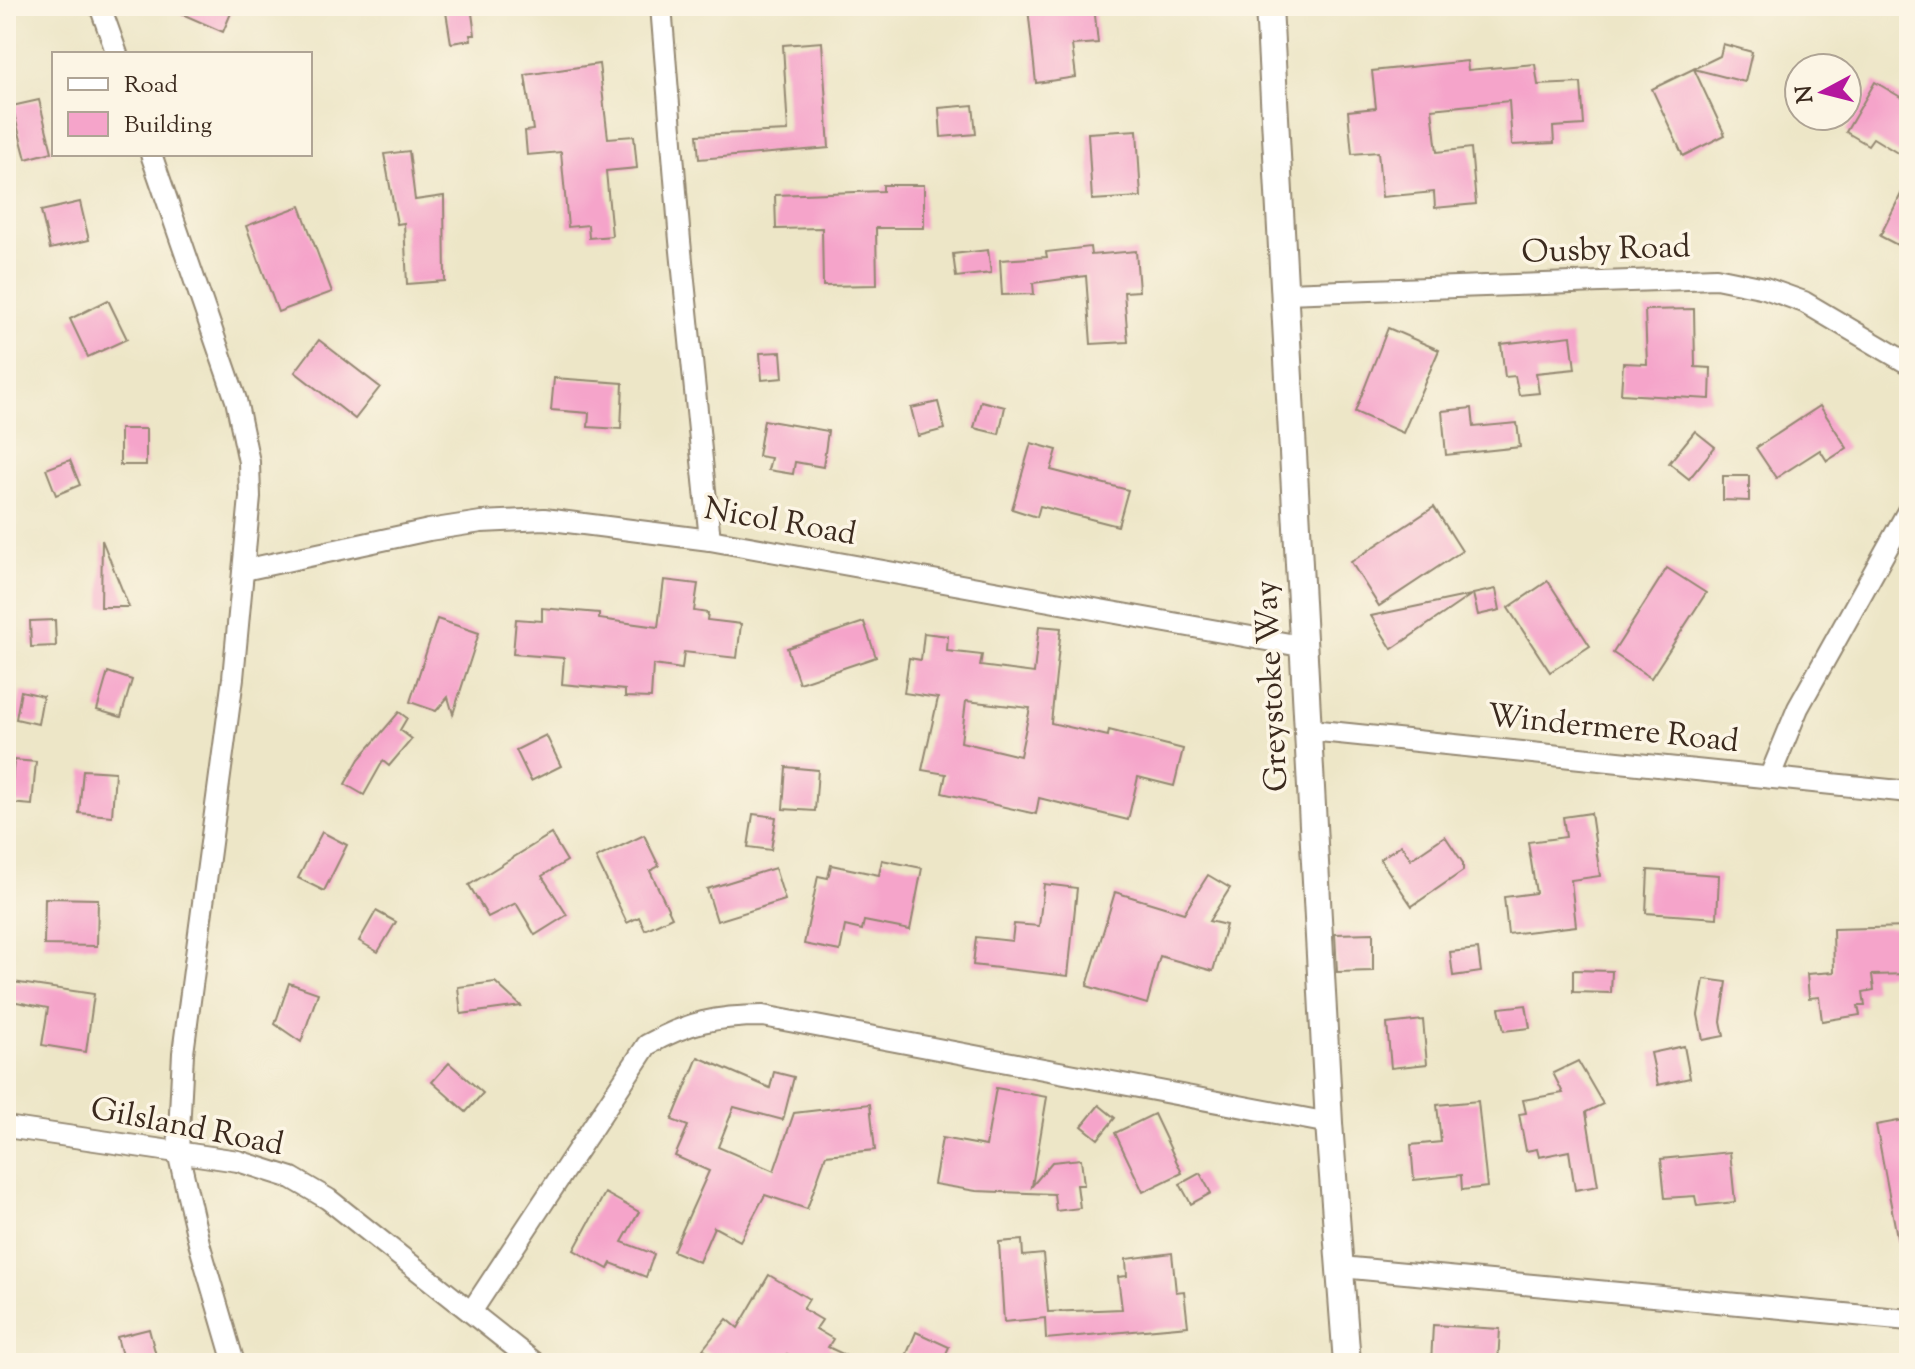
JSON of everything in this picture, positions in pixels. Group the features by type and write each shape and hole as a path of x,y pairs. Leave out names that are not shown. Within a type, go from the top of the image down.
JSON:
{"street":[{"path":"100,6 116,52"},
{"path":"661,6 710,540"},
{"name":"Greystoke Way","path":"1269,6 1306,647 1329,1123 1347,1363"},
{"path":"152,156 244,428 250,497 244,570 183,1053 178,1152 199,1243 234,1363"},
{"name":"Ousby Road","path":"1285,293 1716,278 1765,288 1804,302 1909,364"},
{"path":"1770,776 1798,708 1909,509"},
{"name":"Nicol Road","path":"244,570 481,522 544,519 710,540 1306,647"},
{"name":"Windermere Road","path":"1310,730 1909,792"},
{"path":"471,1312 647,1045 674,1030 719,1016 763,1016 1329,1123"},
{"name":"Gilsland Road","path":"6,1127 238,1161 292,1178 328,1199 535,1363"},
{"path":"1341,1267 1909,1320"}],"building":[{"path":"164,6 234,6 223,32"},
{"path":"445,6 471,6 475,35 470,35 471,40 451,43"},
{"path":"1094,6 1098,43 1072,45 1076,77 1036,83 1028,8"},
{"path":"822,42 829,148 699,159 697,135 788,131 783,45"},
{"path":"1723,44 1752,52 1745,82 1694,69 1725,135 1683,156 1652,89 1720,56"},
{"path":"1467,61 1468,70 1535,64 1538,85 1581,83 1584,125 1553,127 1554,143 1512,145 1509,101 1432,109 1437,152 1471,148 1476,204 1435,208 1434,192 1382,197 1378,152 1352,154 1348,111 1376,108 1372,71"},
{"path":"599,64 608,138 634,136 637,168 606,171 612,236 589,238 588,225 568,227 561,152 527,155 525,131 533,130 525,75"},
{"path":"1875,82 1909,102 1909,160 1873,138 1868,145 1846,132 1863,132 1863,103"},
{"path":"39,100 52,152 26,159 12,106"},
{"path":"973,105 976,134 941,137 939,108"},
{"path":"1137,130 1141,197 1092,200 1088,133"},
{"path":"409,151 415,200 444,196 445,281 407,284 404,223 397,224 384,154"},
{"path":"1909,178 1909,251 1880,236"},
{"path":"883,185 924,185 924,228 876,228 877,285 823,286 822,228 776,229 775,195 883,191"},
{"path":"80,202 89,240 50,249 41,211"},
{"path":"300,206 332,292 278,312 246,226"},
{"path":"1090,247 1091,255 1136,251 1139,291 1124,292 1128,342 1091,344 1086,276 1033,283 1034,294 1002,295 1000,260 1047,257 1046,252"},
{"path":"988,250 991,273 956,277 953,254"},
{"path":"108,300 127,339 88,357 70,319"},
{"path":"1694,309 1695,367 1711,368 1710,399 1621,394 1623,363 1647,364 1645,310"},
{"path":"1388,328 1439,350 1403,433 1355,412"},
{"path":"1571,336 1575,369 1536,373 1539,393 1519,395 1515,376 1505,377 1501,344"},
{"path":"319,340 380,387 355,419 295,372"},
{"path":"781,352 783,378 762,380 760,353"},
{"path":"554,378 623,383 621,429 588,427 589,413 551,410"},
{"path":"981,401 1005,407 999,434 974,428"},
{"path":"938,402 945,429 918,436 911,408"},
{"path":"1820,406 1847,448 1827,461 1820,450 1776,478 1756,448"},
{"path":"1472,408 1474,427 1517,423 1520,447 1446,455 1442,411"},
{"path":"764,420 828,431 823,467 795,462 793,474 768,470 771,458 758,456"},
{"path":"120,429 146,429 146,465 120,465"},
{"path":"1695,431 1715,447 1689,479 1669,463"},
{"path":"1031,443 1057,450 1051,470 1128,490 1118,526 1040,506 1037,517 1012,509"},
{"path":"70,460 80,485 56,495 46,469"},
{"path":"1723,476 1749,476 1749,501 1723,500"},
{"path":"1434,507 1462,551 1379,606 1351,562"},
{"path":"102,540 129,607 101,607"},
{"path":"1667,568 1706,593 1651,678 1613,653"},
{"path":"664,580 698,584 694,611 708,613 707,620 741,624 737,658 684,652 682,669 653,665 651,698 625,697 625,690 562,684 564,658 513,654 516,619 542,621 542,608 599,613 599,619 658,627"},
{"path":"1548,581 1590,646 1550,672 1508,608"},
{"path":"1496,589 1500,610 1478,615 1473,594"},
{"path":"1471,595 1392,649 1371,616"},
{"path":"437,619 479,633 453,714 448,697 436,711 410,702"},
{"path":"55,620 56,646 31,647 30,621"},
{"path":"864,622 876,657 799,683 787,648"},
{"path":"1039,626 1061,628 1051,723 1108,736 1109,730 1183,749 1174,786 1138,777 1128,820 1039,798 1036,814 942,793 946,774 922,770 938,698 904,693 909,658 921,660 924,633 948,636 947,651 982,655 980,666 1034,673","holes":["966,701 1030,708 1020,756 961,742"]},
{"path":"108,672 132,680 121,717 97,710"},
{"path":"21,691 43,696 38,724 16,719"},
{"path":"399,712 407,718 400,730 412,739 389,766 383,761 364,795 345,784 359,759"},
{"path":"546,735 561,766 531,781 516,750"},
{"path":"14,760 36,762 32,805 10,803"},
{"path":"786,767 818,770 815,811 783,809"},
{"path":"83,770 115,772 112,816 79,813"},
{"path":"1591,813 1600,876 1571,880 1576,926 1508,934 1504,897 1536,893 1528,842 1566,837 1563,817"},
{"path":"753,814 776,817 771,850 748,847"},
{"path":"322,832 347,845 324,891 298,878"},
{"path":"551,834 567,861 542,876 567,915 535,935 516,903 488,917 469,885"},
{"path":"644,835 659,866 650,871 672,917 645,930 639,917 627,923 596,858"},
{"path":"1445,836 1463,863 1463,871 1412,906 1380,859 1401,845 1411,859"},
{"path":"882,860 922,868 910,930 864,921 862,930 845,926 840,951 804,944 818,876 828,878 831,865 879,875"},
{"path":"775,868 785,900 717,921 707,889"},
{"path":"1648,870 1719,875 1717,918 1646,913"},
{"path":"1208,875 1230,888 1209,921 1226,925 1213,971 1160,956 1147,1004 1087,986 1115,892 1184,913"},
{"path":"1044,884 1077,888 1068,976 973,965 976,937 1012,941 1014,924 1039,926"},
{"path":"45,898 98,899 97,946 44,945"},
{"path":"376,911 396,922 378,952 359,941"},
{"path":"1909,927 1909,974 1872,975 1874,990 1863,992 1865,1006 1858,1006 1860,1015 1822,1021 1819,997 1809,998 1807,974 1834,972 1833,929"},
{"path":"1373,933 1373,971 1337,972 1335,934"},
{"path":"1478,949 1481,972 1453,976 1450,952"},
{"path":"1573,970 1612,971 1611,993 1573,992"},
{"path":"1704,979 1727,982 1721,1021 1724,1036 1703,1040 1698,1015"},
{"path":"6,981 94,994 86,1052 42,1045 48,1008 6,1000"},
{"path":"495,982 521,1006 461,1014 458,987"},
{"path":"289,983 318,993 301,1042 275,1024"},
{"path":"1526,1005 1530,1028 1504,1031 1499,1008"},
{"path":"1423,1020 1427,1064 1391,1068 1387,1024"},
{"path":"1684,1046 1690,1078 1658,1085 1651,1053"},
{"path":"698,1057 770,1088 774,1072 794,1077 783,1120 734,1107 718,1147 774,1171 794,1113 870,1104 875,1150 826,1155 807,1209 765,1195 740,1241 714,1227 699,1262 673,1251 709,1171 675,1156 688,1126 672,1120"},
{"path":"1578,1061 1603,1104 1586,1112 1598,1186 1575,1190 1569,1151 1539,1157 1537,1149 1526,1151 1519,1114 1526,1113 1523,1100 1563,1093 1553,1073"},
{"path":"449,1063 483,1093 466,1112 432,1082"},
{"path":"996,1088 1047,1097 1032,1186 1052,1162 1081,1159 1084,1185 1077,1185 1080,1208 1056,1211 1054,1194 976,1191 934,1184 942,1138 986,1146"},
{"path":"1478,1101 1487,1187 1462,1190 1461,1175 1414,1180 1411,1145 1441,1142 1437,1105"},
{"path":"1099,1105 1115,1118 1098,1139 1082,1126"},
{"path":"1154,1114 1182,1173 1143,1192 1115,1133"},
{"path":"1909,1119 1909,1241 1898,1242 1876,1125"},
{"path":"1730,1152 1735,1202 1697,1206 1695,1196 1665,1198 1661,1159"},
{"path":"1200,1173 1211,1193 1191,1204 1180,1184"},
{"path":"605,1193 639,1212 622,1242 654,1254 646,1277 611,1263 608,1269 574,1250"},
{"path":"1022,1240 1023,1256 1043,1254 1048,1312 1122,1309 1118,1277 1127,1276 1126,1259 1172,1253 1176,1292 1184,1291 1188,1326 1046,1339 1045,1318 1004,1322 999,1242"},
{"path":"769,1275 809,1299 803,1309 822,1320 816,1329 833,1339 828,1347 862,1363 802,1363 787,1354 779,1363 720,1363 703,1349 727,1319 738,1328"},
{"path":"1433,1325 1500,1329 1498,1363 1431,1363"},
{"path":"149,1329 158,1363 124,1363 117,1337"},
{"path":"916,1332 949,1347 942,1363 903,1363"}]}
